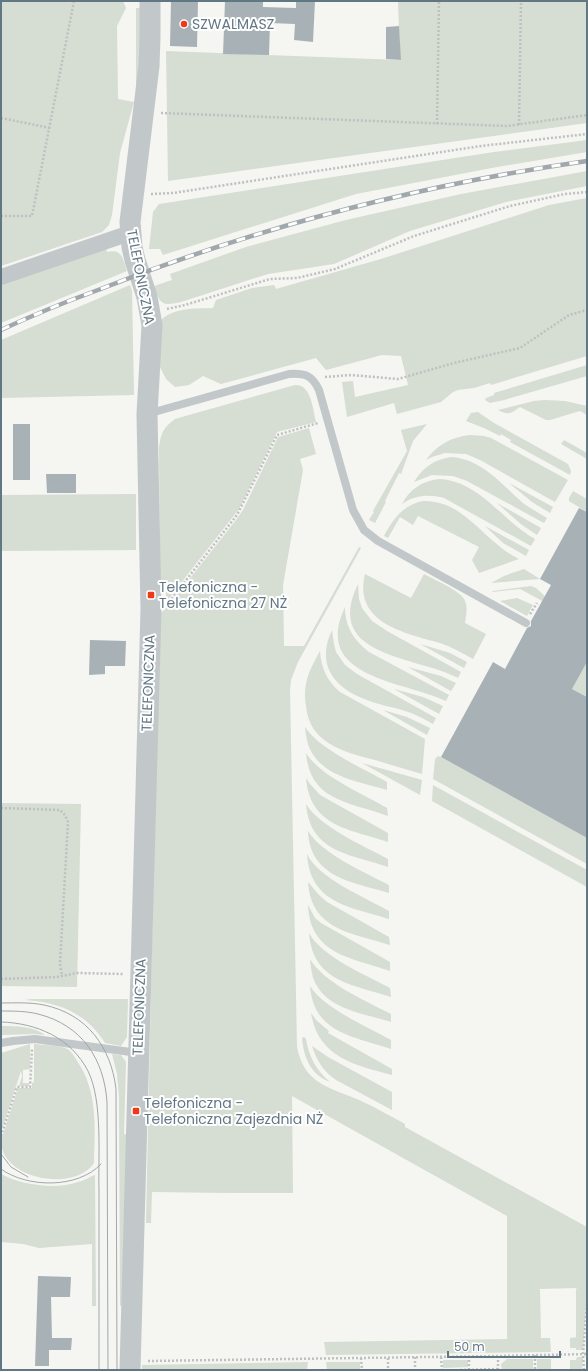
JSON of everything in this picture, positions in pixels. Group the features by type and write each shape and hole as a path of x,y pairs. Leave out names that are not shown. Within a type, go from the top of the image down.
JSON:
{"street":[{"name":"TELEFONICZNA","path":"138,1366 138,1053 150,609 147,414 152,347 148,297 135,260 130,233 130,210 149,66 150,1"},
{"path":"1,277 130,233"}],"lane":[{"path":"147,414 289,374 300,373 309,376 316,382 319,390 353,510 364,530 378,541 526,623"},
{"path":"1,1044 32,1039 138,1053"}],"path":[{"path":"1,216 32,216 74,1"},
{"path":"437,124 439,1"},
{"path":"519,125 521,1"},
{"path":"167,113 507,126 587,115"},
{"path":"1,118 50,128"},
{"path":"133,192 150,194 172,193 481,146 587,134"},
{"path":"150,312 185,305 270,279 297,278 335,269 414,236 451,224 510,206 565,194 587,192"},
{"path":"312,379 335,375 351,375 398,379 454,363 520,348 568,315 587,310"},
{"path":"150,609 162,609 237,515 278,435 319,423 329,422"},
{"path":"533,611 537,602"},
{"path":"1,808 60,810 65,815 68,822 60,964 62,976"},
{"path":"1,979 62,976 78,973 140,974"},
{"path":"1,1136 17,1087 30,1087 32,1039"},
{"path":"584,1370 587,1305"},
{"path":"138,1366 361,1358 585,1354"},
{"path":"535,1355 535,1370"},
{"path":"469,1356 469,1370"},
{"path":"460,1370 498,1370 498,1356"},
{"path":"415,1357 415,1370"},
{"path":"441,1357 442,1370"},
{"path":"361,1358 362,1370"},
{"path":"388,1358 388,1370"}],"shaded area":[{"path":"1,1 123,1 126,8 117,26 118,99 134,102 120,153 112,215 109,225 102,232 1,266"},
{"path":"398,1 587,1 587,123 168,181 166,51 400,60"},
{"path":"136,8 142,8 139,84 136,84"},
{"path":"587,140 587,152 497,167 356,194 163,255 160,249 149,249 153,212 159,204 494,152"},
{"path":"587,171 587,186 506,202 410,231 334,264 268,274 181,302 170,304 163,303 160,300 154,286 172,280 170,274 246,247 346,220 461,194"},
{"path":"587,198 587,356 491,385 490,383 474,388 458,390 453,392 441,402 397,414 394,403 347,417 342,382 353,381 355,397 408,385 401,356 382,355 326,370 316,358 221,384 203,376 189,385 175,387 166,379 159,365 161,320 172,313 192,309 213,308 216,300 252,288 274,285 276,289 381,259 549,205"},
{"path":"106,248 107,252 112,251 119,253 127,271 1,323 1,284"},
{"path":"130,285 132,291 134,395 1,398 1,340"},
{"path":"587,365 587,376 504,400 490,403 485,400 486,398 494,395 494,393"},
{"path":"295,385 305,389 308,393 316,422 277,432 239,509 166,602 166,589 160,588 159,448 163,431 175,419"},
{"path":"534,401 565,401 587,406 587,415 580,411 546,420 520,407 510,413 505,413 498,410"},
{"path":"478,412 494,423 568,464 571,471 570,475 510,442 511,440 501,434 500,436 466,421 471,413"},
{"path":"427,424 413,441 401,474 399,473 375,523 369,520 407,451 401,430"},
{"path":"309,428 316,454 300,459 303,470 283,585 284,646 304,646 359,547 361,548 298,662 291,680 297,1047 300,1059 305,1069 319,1082 365,1103 405,1124 405,1127 587,1227 587,1291 583,1350 570,1348 570,1338 578,1337 576,1337 577,1288 539,1289 540,1338 550,1338 551,1352 326,1355 324,1342 507,1339 507,1216 292,1096 293,1193 152,1192 151,1223 146,1223 159,615 169,605 243,510 278,437"},
{"path":"470,435 491,438 568,480 555,502 480,460 466,454 445,453 426,460 435,450 445,443"},
{"path":"564,440 587,453 587,459 561,444"},
{"path":"452,457 473,463 491,474 523,503 547,518 544,523 467,481 453,476 432,475 414,482 425,468 435,462"},
{"path":"439,479 454,481 479,494 523,531 535,539 531,546 444,498 422,496 402,504 409,494 417,487 427,482"},
{"path":"509,483 553,507 550,513 532,502"},
{"path":"573,491 587,499 587,512 569,501"},
{"path":"136,494 136,550 1,551 1,495"},
{"path":"423,501 435,502 455,509 508,553 519,559 479,573 472,560 479,547 418,516 413,525 400,517 388,538 384,536 391,524 404,509"},
{"path":"497,503 541,528 537,535 522,525"},
{"path":"485,526 529,550 526,556 503,543"},
{"path":"524,569 540,579 491,583 504,576"},
{"path":"365,574 411,598 424,574 459,593 463,597 466,604 465,623 486,634 473,659 457,650 398,630 374,615 367,604 363,591"},
{"path":"358,584 359,599 362,608 372,621 387,631 461,672 458,678 399,658 380,650 363,640 353,627 350,608"},
{"path":"531,586 536,588 550,601 548,604 520,589 492,592 493,591"},
{"path":"517,598 533,605 527,616 500,601"},
{"path":"345,607 345,614 349,627 359,643 369,652 449,695 446,701 367,673 351,663 341,649 338,631"},
{"path":"332,630 336,652 345,665 357,674 436,718 433,724 409,712 372,702 355,695 337,682 327,664 326,654"},
{"path":"420,644 450,653 467,662 464,668"},
{"path":"320,651 323,669 328,679 340,692 425,739 422,774 340,749 330,744 314,729 309,719 305,702 305,690 309,673"},
{"path":"587,662 587,697 572,689"},
{"path":"408,667 441,676 456,683 451,691"},
{"path":"394,689 423,697 443,706 439,714"},
{"path":"383,710 407,717 430,728 427,735"},
{"path":"305,727 331,751 387,782 387,790 345,778 325,767 317,760 311,751"},
{"path":"306,753 331,777 387,808 388,816 347,803 324,791 315,782 309,769"},
{"path":"438,756 587,838 587,864 433,779 435,759"},
{"path":"362,763 422,780 420,795"},
{"path":"306,778 320,795 388,833 388,842 334,824 315,807 309,794"},
{"path":"433,785 587,870 587,887 432,801"},
{"path":"1,803 81,804 77,987 1,986"},
{"path":"306,804 321,820 332,828 388,859 388,867 347,854 324,842 315,833 309,820"},
{"path":"308,831 314,839 333,855 389,885 389,893 348,881 336,876 325,868 316,859 311,847"},
{"path":"307,854 321,871 332,879 356,894 389,911 389,919 347,906 335,901 324,893 316,884 310,871"},
{"path":"308,882 327,902 389,937 390,945 348,932 325,920 317,910 311,898"},
{"path":"308,905 315,918 321,923 390,962 390,971 348,958 325,944 316,935 311,922"},
{"path":"309,933 315,942 334,958 390,988 391,997 349,984 326,971 318,962 312,949"},
{"path":"310,959 316,968 335,984 391,1014 391,1022 350,1010 331,1001 323,994 315,983"},
{"path":"310,986 316,994 335,1009 391,1040 391,1049 350,1036 338,1031 328,1024 319,1014 313,1002"},
{"path":"128,999 127,1037 121,1046 105,1043 89,1024 71,1011 49,1003 25,1000"},
{"path":"311,1013 317,1021 329,1031 328,1033 392,1069 392,1075 352,1063 340,1057 321,1040 315,1028"},
{"path":"1,1026 30,1028 45,1035 1,1035"},
{"path":"304,1037 314,1063 330,1082 317,1075 306,1059 302,1038"},
{"path":"30,1044 30,1069 23,1070 23,1083 29,1083 29,1086 19,1086 22,1076 21,1071 1,1132 1,1053"},
{"path":"34,1044 57,1046 69,1050 84,1073 89,1085 95,1123 94,1163 84,1172 71,1178 40,1178 25,1173 13,1165 4,1154 1,1141 18,1088 32,1088 32,1083 34,1082"},
{"path":"312,1046 328,1057 392,1092 392,1110 331,1077 321,1065"},
{"path":"112,1054 121,1055 126,1062 124,1134 129,1135 124,1304 120,1306 119,1097 117,1074"},
{"path":"1,1174 18,1181 49,1186 60,1186 82,1181 95,1175 96,1306 92,1306 92,1244 39,1248 23,1244 1,1242"},
{"path":"577,1357 583,1357 582,1370 570,1370 570,1360 576,1360"},
{"path":"507,1359 533,1359 533,1370 502,1370 501,1364"},
{"path":"537,1359 551,1359 551,1370 537,1370"},
{"path":"443,1360 468,1360 468,1367 443,1368"},
{"path":"308,1362 307,1370 142,1370 142,1365"},
{"path":"326,1362 360,1362 360,1370 327,1370"}],"building":[{"name":"SZWALMASZ","path":"171,1 198,1 197,47 170,46"},
{"path":"225,1 263,1 263,7 296,8 296,1 315,1 313,42 294,40 295,24 270,23 269,55 223,54"},
{"path":"399,26 401,60 386,59 386,27"},
{"path":"13,424 30,424 30,480 13,480"},
{"path":"46,474 76,474 76,493 47,493"},
{"path":"579,508 587,512 587,662 572,689 587,697 587,838 441,757 493,662 505,669 527,628 531,626 531,621 551,585 540,579"},
{"path":"90,640 126,641 125,666 105,666 105,674 89,675"},
{"path":"38,1276 71,1277 70,1297 51,1297 52,1338 72,1338 71,1350 49,1350 49,1366 35,1366"}],"tram line":[{"path":"1,1003 39,1004 59,1009 73,1016 84,1024 94,1035 109,1059 116,1089 117,1370"},
{"path":"1,1011 38,1014 67,1026 88,1046 101,1072 107,1102 108,1370"},
{"path":"1,1022 27,1025 52,1034 62,1041 81,1059 93,1083 99,1130 99,1370"},
{"path":"1,1154 11,1167 28,1177"},
{"path":"1,1169 24,1180 52,1183 66,1182 79,1178 91,1172 101,1164"}],"railway":[{"path":"1,330 61,304 157,268 277,228 400,196 524,171 587,161"}],"place":[{"name":"SZWALMASZ","path":"184,24"},
{"name":"Telefoniczna - Telefoniczna 27 NŻ","path":"151,595"},
{"name":"Telefoniczna - Telefoniczna Zajezdnia NŻ","path":"136,1111"}]}
